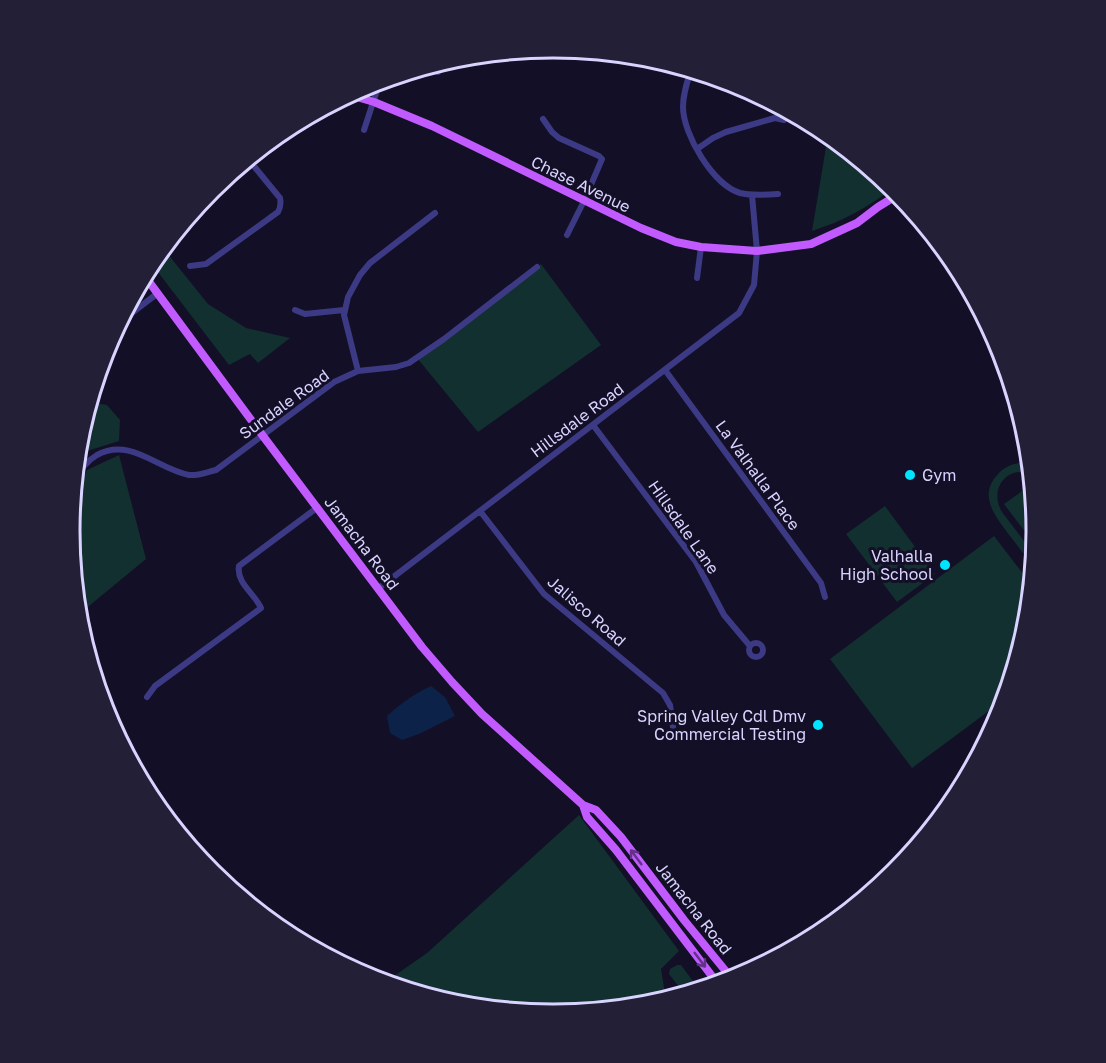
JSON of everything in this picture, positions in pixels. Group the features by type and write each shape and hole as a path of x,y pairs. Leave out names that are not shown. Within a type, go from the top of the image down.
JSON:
{"main road":[{"name":"Chase Avenue","path":"364,99 432,126 650,231 676,242 701,247 757,251 811,244 857,223 890,200"},
{"name":"Jamacha Road","path":"151,283 422,647 482,714 583,805 596,810 621,837 726,971"},
{"name":"Jamacha Road","path":"583,805 587,817 616,850 712,976"},
{"path":"683,937 684,920"}],"street":[{"path":"688,79 683,109 687,130 711,170 725,186 739,193 778,194"},
{"path":"364,130 376,93"},
{"path":"697,149 726,132 775,118 784,120"},
{"path":"543,119 559,138 602,159 567,235"},
{"path":"190,266 206,264 278,212 280,198 253,166"},
{"name":"Hillsdale Road","path":"379,588 739,313 754,285 757,251 752,195"},
{"path":"358,371 344,315 348,297 360,275 370,263 435,213"},
{"path":"697,278 701,247"},
{"name":"Sundale Road","path":"85,466 98,455 109,451 126,450 190,475 216,470 334,382 358,371 396,367 410,363 537,267"},
{"path":"135,311 158,293"},
{"path":"295,310 305,314 344,310"},
{"name":"La Valhalla Place","path":"665,370 821,583 825,597"},
{"name":"Hillsdale Lane","path":"593,425 696,562 724,615 750,646"},
{"path":"147,697 155,686 261,608 258,600 239,576 239,566 318,507"},
{"name":"Jalisco Road","path":"480,511 544,594 663,693 670,705 673,727"}],"green space":[{"path":"826,145 884,194 854,213 812,231"},
{"path":"169,256 208,304 246,328 290,338 258,363 250,354 229,365 158,272"},
{"path":"541,264 601,345 478,432 417,358"},
{"path":"98,404 107,405 120,420 119,441 87,451"},
{"path":"119,455 146,559 86,608 80,532 83,478 87,470"},
{"path":"1020,463 1022,472 1007,476 997,496 1002,512 1026,543 1025,556 999,521 989,498 992,482 998,474 1005,468"},
{"path":"1024,490 1026,533 1004,504"},
{"path":"885,506 935,574 897,602 846,534"},
{"path":"994,536 1024,575 1010,654 992,709 912,768 830,659"},
{"path":"579,815 679,951 661,969 664,990 615,1000 553,1004 491,1000 461,995 394,976 427,953"},
{"path":"681,965 694,982 679,987 669,974 670,969"}],"water":[{"path":"431,686 445,697 455,716 402,740 390,733 387,716 408,699"}],"place":[{"name":"Gym","path":"910,475"},
{"name":"Valhalla High School","path":"945,565"},
{"name":"Spring Valley Cdl Dmv Commercial Testing","path":"818,725"}]}
